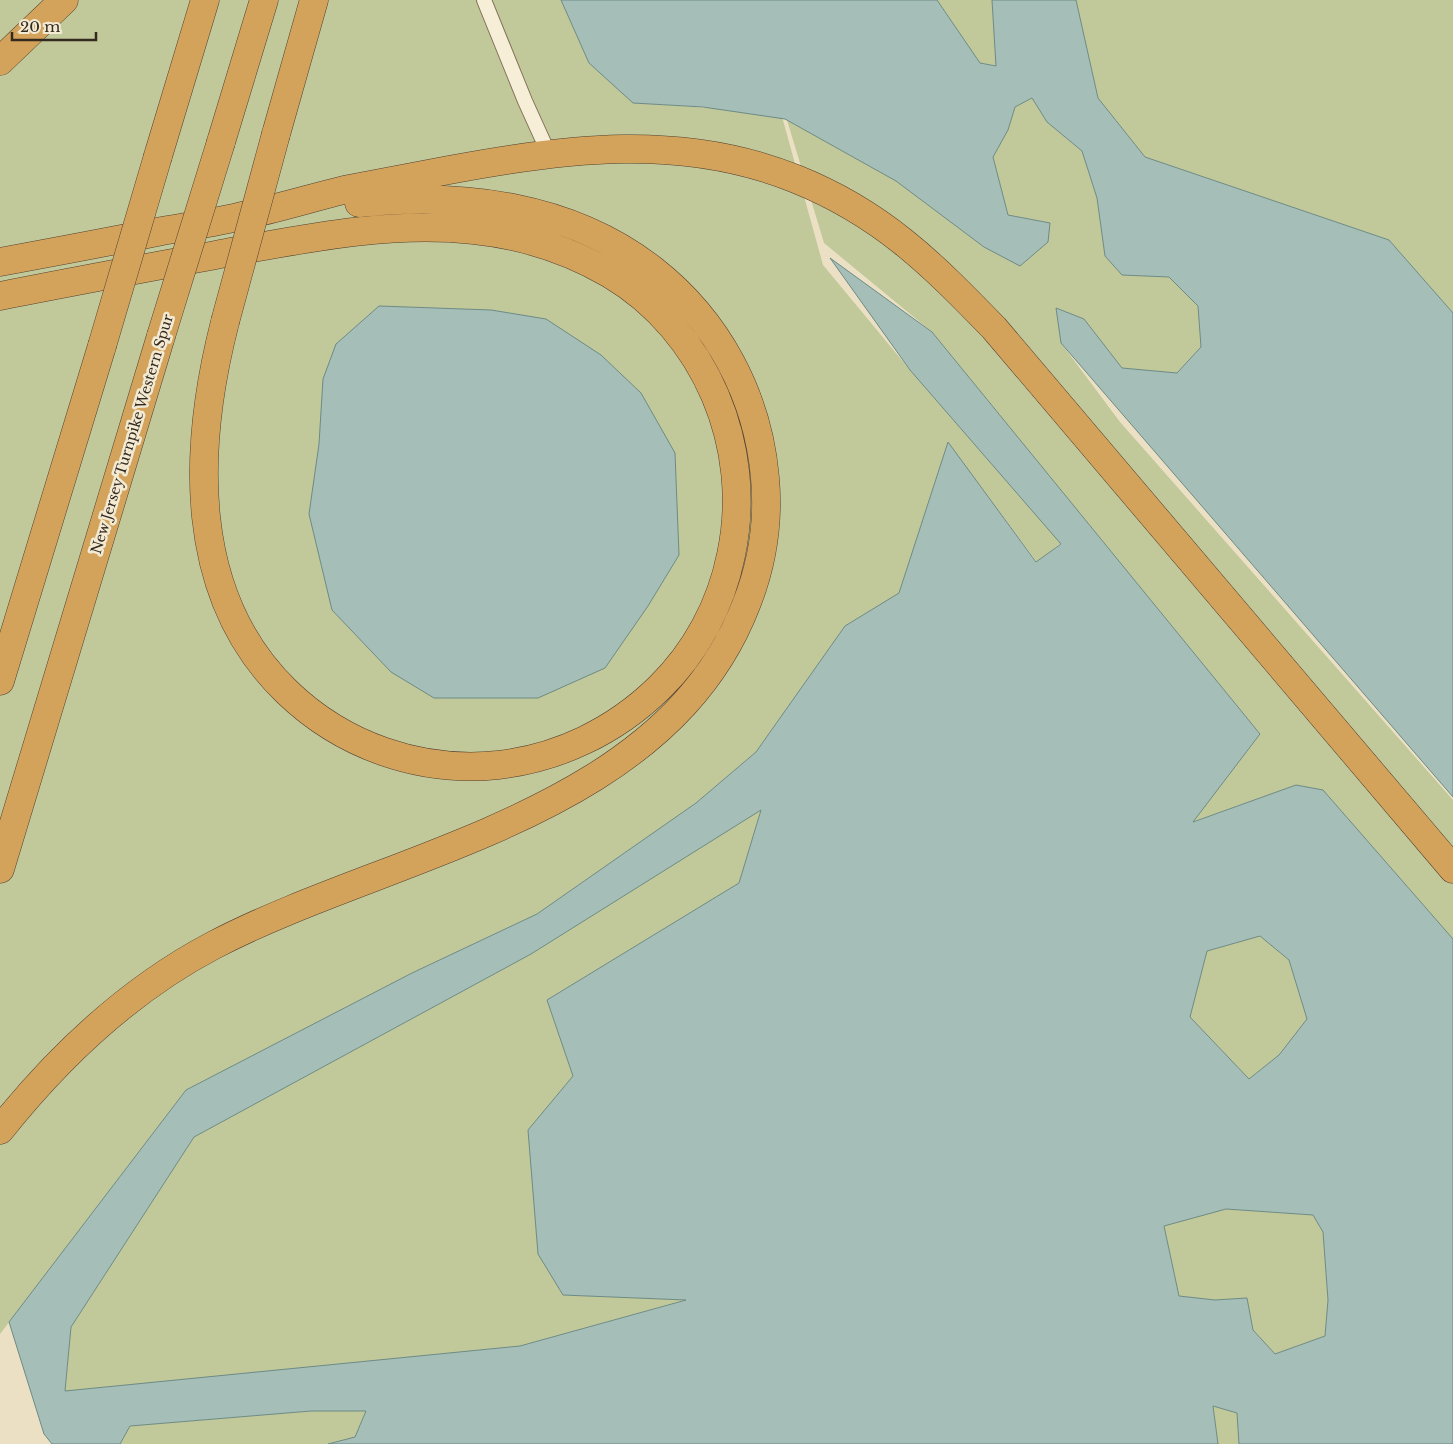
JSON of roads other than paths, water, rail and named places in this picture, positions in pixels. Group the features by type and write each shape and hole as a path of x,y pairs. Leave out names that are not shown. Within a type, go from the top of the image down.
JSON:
{"highway":[{"path":"0,61 64,0"},
{"path":"0,681 205,0"},
{"name":"New Jersey Turnpike Western Spur","path":"0,869 264,0"},
{"path":"0,296 312,237 358,231 415,227 474,230 535,242 564,251 611,275 650,304 669,322 685,343 699,364 715,395 730,435 735,457 738,501 737,521 730,561 717,603 685,659 671,676 649,697 612,725 577,744 555,752 508,763 460,767 435,765 410,760 366,744 322,721 282,687 250,646 237,625 226,601 213,558 205,510 204,456 209,401 213,372 225,322 276,134 314,0"},
{"path":"0,262 244,216 344,190 502,160 549,154 602,149 688,152 748,163 795,178 841,200 882,225 902,240 946,280 994,328 1453,869"},
{"path":"0,1130 37,1086 83,1040 130,999 183,963 271,918 500,826 579,786 624,757 679,709 717,662 734,635 750,596 760,561 765,532 766,480 761,443 747,398 730,360 706,322 674,288 636,257 588,231 561,221 535,213 486,204 408,199 244,216"}],"lane":[{"path":"484,0 525,101 549,154"}],"water":[{"path":"561,0 937,0 980,63 996,66 992,0 1076,0 1098,98 1145,157 1389,240 1453,313 1453,797 1061,343 1056,308 1084,319 1122,368 1177,373 1201,347 1198,306 1169,277 1122,275 1105,256 1097,198 1082,151 1047,122 1032,98 1015,107 1008,130 993,157 1008,215 1050,223 1048,242 1020,266 984,247 896,181 785,119 703,107 633,103 589,63"},
{"path":"830,258 932,332 1260,734 1193,822 1296,785 1323,790 1453,939 1453,1444 1239,1444 1237,1413 1213,1406 1218,1444 328,1444 355,1437 366,1411 311,1411 130,1426 120,1444 52,1444 44,1434 9,1322 186,1090 412,973 537,914 696,803 756,752 845,626 899,593 948,442 1036,562 1061,544 910,370","holes":["761,810 739,883 547,1000 573,1076 528,1130 538,1254 563,1295 686,1300 520,1346 65,1391 71,1327 194,1137 531,954","1260,936 1289,960 1307,1019 1279,1055 1249,1079 1190,1017 1207,951","1226,1209 1313,1215 1323,1232 1328,1300 1325,1336 1275,1354 1253,1330 1247,1298 1215,1300 1179,1296 1164,1226"]},
{"path":"379,306 491,310 546,319 601,355 641,393 675,453 679,555 648,606 605,668 538,698 434,698 391,672 332,610 309,514 319,444 323,379 336,344"}]}
